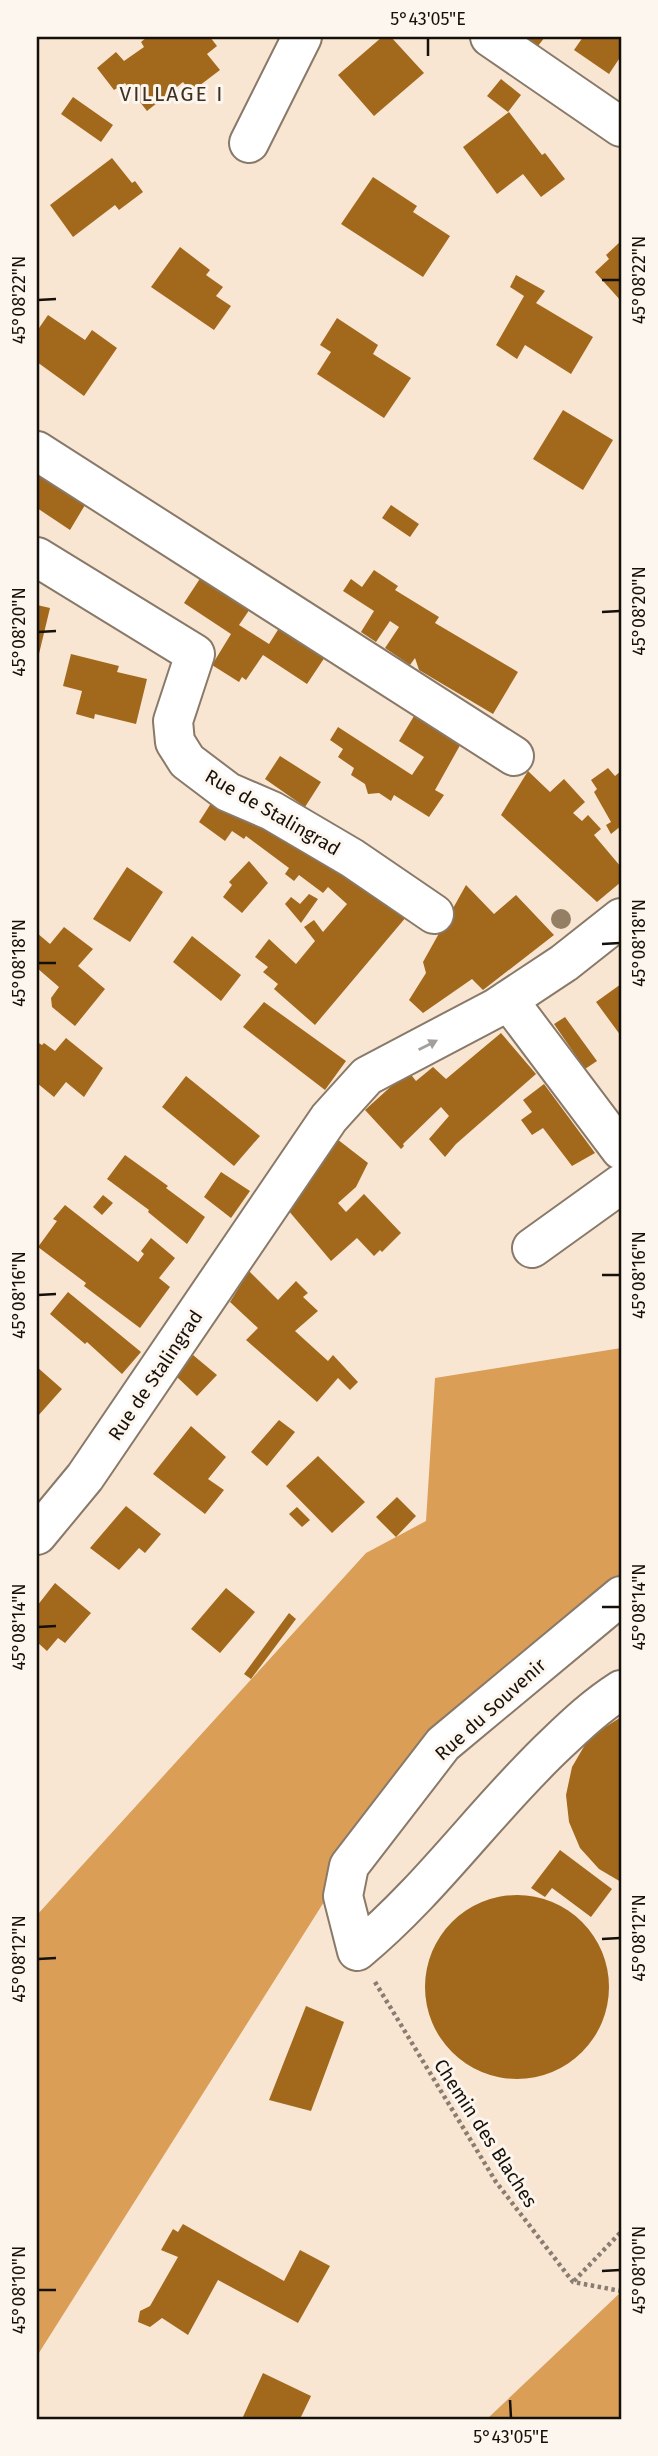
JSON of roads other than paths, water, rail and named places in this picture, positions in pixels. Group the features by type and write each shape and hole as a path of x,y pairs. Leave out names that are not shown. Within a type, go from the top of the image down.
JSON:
{"street":[{"path":"249,144 302,37"},
{"path":"490,37 621,127"},
{"path":"37,451 514,757"},
{"name":"Rue de Stalingrad","path":"37,557 195,654 173,721 175,742 187,761 228,792 272,811 352,858 434,914"},
{"name":"Rue de Stalingrad","path":"37,1535 85,1477 329,1118 367,1076 508,1000 564,963 621,918"},
{"path":"508,1000 621,1150"},
{"path":"532,1248 621,1184"},
{"name":"Rue du Souvenir","path":"621,1596 443,1744 349,1866 343,1896 357,1951 388,1925 535,1763 598,1705 621,1690"}],"district":[{"name":"VILLAGE I","path":"172,94"}]}
